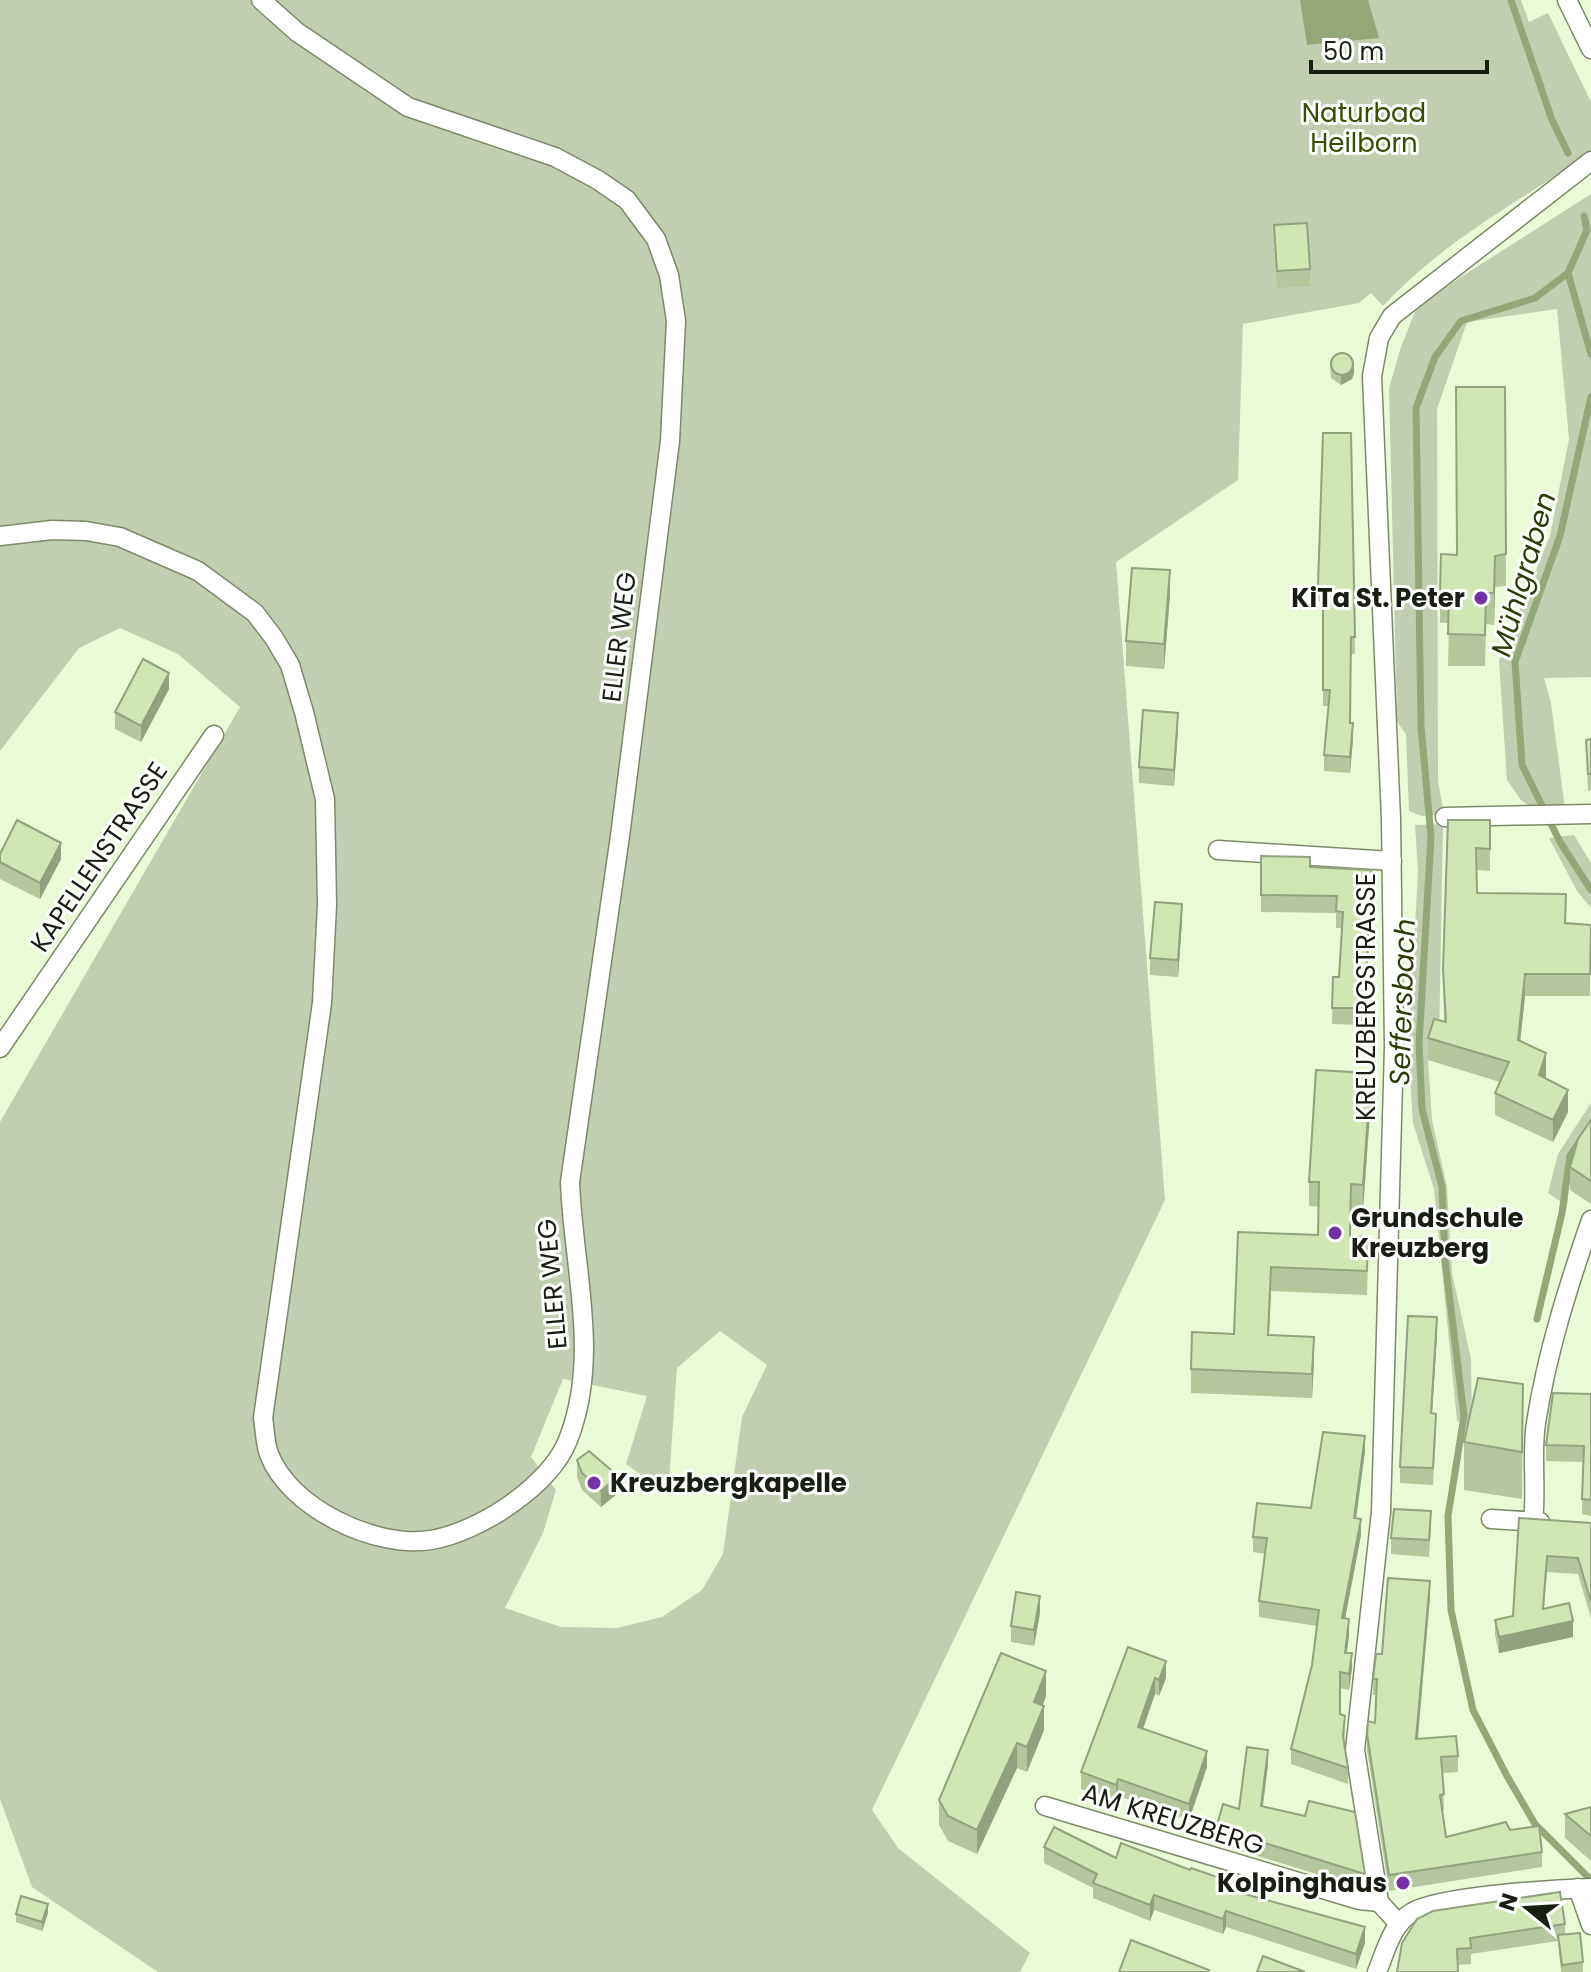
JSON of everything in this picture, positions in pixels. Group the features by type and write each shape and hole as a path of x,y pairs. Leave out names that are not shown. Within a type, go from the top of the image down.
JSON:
{"street":[{"name":"ELLER WEG","path":"0,536 52,530 86,531 120,537 161,553 198,571 255,613 290,665 325,799 327,905 322,1003 263,1418 269,1454 290,1486 316,1510 353,1528 384,1537 430,1540 472,1525 512,1505 545,1475 568,1442 580,1401 585,1354 584,1316 572,1240 570,1182 620,836 670,441 676,321 669,275 656,239 627,200 555,157 408,107 297,32 261,0"},
{"path":"1567,0 1591,49"},
{"name":"KREUZBERGSTRASSE","path":"1379,1902 1355,1750 1381,1512 1394,1047 1392,861 1372,376 1379,338 1392,316 1591,161"},
{"name":"KAPELLENSTRASSE","path":"0,1048 214,735"},
{"path":"1445,817 1591,814"},
{"path":"1218,850 1392,861"},
{"path":"1533,1521 1537,1484 1536,1426 1557,1318 1591,1220"},
{"path":"1491,1519 1562,1524"},
{"name":"AM KREUZBERG","path":"1045,1806 1257,1872 1359,1900 1379,1902"},
{"path":"1377,1972 1399,1924 1411,1912 1438,1905 1584,1888 1591,1925"},
{"path":"1379,1902 1399,1924"}],"green space":[{"name":"Naturbad Heilborn","path":"0,0 1521,0 1529,22 1548,13 1591,102 1591,153 1456,242 1383,306 1371,293 1359,303 1243,324 1238,480 1116,562 1165,1200 872,1810 898,1848 1030,1953 1020,1972 158,1972 32,1887 0,1799 0,1122 240,707 178,654 120,628 79,648 0,751","holes":["720,1331 767,1365 742,1417 723,1554 702,1590 662,1617 617,1628 561,1627 505,1608 543,1533 556,1490 531,1457 563,1379 647,1396 626,1464 668,1494 677,1368"]},
{"path":"1591,194 1591,677 1544,678 1551,703 1565,809 1538,812 1521,800 1507,780 1499,661 1550,536 1569,439 1557,309 1467,322 1437,409 1438,781 1444,815 1422,816 1409,811 1406,734 1397,722 1389,388 1415,312 1439,291"},
{"path":"1443,824 1439,1042 1434,1041 1428,1060 1432,1120 1447,1187 1452,1273 1471,1359 1472,1425 1457,1421 1434,1189 1413,1123 1408,1046 1418,872 1415,825"},
{"path":"1574,835 1591,863 1591,908 1577,891 1549,838"},
{"path":"1591,1103 1591,1138 1571,1166 1567,1206 1548,1193 1558,1154"}],"shaded area":[{"path":"1300,0 1368,0 1379,38 1307,45"}],"building":[{"path":"1307,223 1310,269 1277,271 1274,225"},
{"path":"1342,353 1350,356 1353,364 1350,372 1342,375 1334,372 1331,364 1334,356"},
{"path":"1456,387 1505,387 1506,554 1495,556 1494,593 1486,593 1485,635 1448,634 1449,592 1440,592 1441,554 1457,555"},
{"path":"1323,433 1351,433 1355,637 1351,637 1350,723 1353,723 1350,757 1324,755 1330,690 1323,690 1323,586 1318,586"},
{"path":"1132,568 1170,570 1164,644 1126,641"},
{"path":"143,659 169,673 141,726 115,712"},
{"path":"1143,710 1178,713 1174,770 1139,767"},
{"path":"1591,739 1591,774 1588,774 1586,740"},
{"path":"17,820 61,843 40,883 0,862 0,854"},
{"path":"1448,820 1490,820 1490,849 1476,848 1477,893 1566,894 1565,923 1591,925 1590,974 1525,974 1518,1040 1546,1053 1539,1075 1568,1090 1553,1120 1495,1093 1509,1062 1428,1038 1434,1019 1446,1022 1443,969"},
{"path":"1261,856 1310,857 1310,867 1371,870 1365,1008 1332,1008 1333,977 1339,977 1343,912 1336,911 1337,896 1261,895"},
{"path":"1155,902 1182,904 1178,960 1150,958"},
{"name":"Grundschule Kreuzberg","path":"1316,1070 1371,1073 1363,1185 1351,1184 1350,1236 1368,1237 1367,1271 1271,1267 1268,1335 1314,1337 1312,1374 1191,1369 1192,1332 1234,1334 1238,1232 1318,1235 1319,1182 1309,1182"},
{"path":"1591,1120 1591,1181 1570,1167 1578,1139"},
{"path":"1408,1316 1437,1317 1431,1413 1436,1414 1433,1468 1400,1467"},
{"path":"1478,1378 1523,1384 1522,1452 1464,1442"},
{"path":"1553,1393 1591,1394 1591,1500 1582,1499 1584,1446 1546,1445"},
{"path":"1323,1432 1365,1436 1354,1518 1361,1519 1342,1618 1349,1619 1345,1653 1352,1653 1349,1674 1340,1672 1340,1714 1345,1716 1343,1736 1348,1768 1291,1749 1312,1665 1319,1610 1259,1601 1267,1538 1253,1537 1257,1503 1311,1508"},
{"path":"589,1451 618,1476 601,1491 582,1473 577,1460"},
{"path":"1394,1509 1431,1511 1429,1540 1391,1538"},
{"path":"1519,1518 1591,1523 1591,1602 1578,1558 1547,1556 1543,1609 1569,1603 1573,1621 1499,1637 1495,1620 1513,1616"},
{"path":"1388,1578 1430,1581 1416,1739 1456,1736 1458,1756 1441,1757 1444,1794 1440,1795 1446,1837 1506,1822 1510,1830 1539,1826 1542,1852 1389,1875 1367,1734 1368,1721 1375,1723 1377,1679 1373,1679 1376,1654 1382,1654"},
{"path":"1016,1592 1040,1596 1034,1630 1011,1626"},
{"path":"1128,1647 1166,1661 1159,1680 1155,1678 1138,1727 1207,1751 1189,1804 1118,1779 1116,1785 1081,1772"},
{"path":"1001,1653 1046,1671 1034,1702 1044,1706 1027,1747 1017,1743 977,1830 948,1816 939,1800"},
{"path":"1247,1747 1268,1750 1261,1806 1305,1816 1309,1801 1355,1812 1365,1874 1216,1828 1223,1804 1239,1809"},
{"path":"1591,1807 1591,1836 1565,1814"},
{"path":"1054,1827 1116,1858 1121,1843 1190,1870 1229,1881 1226,1889 1365,1927 1356,1954 1226,1911 1223,1919 1154,1895 1150,1905 1093,1883 1097,1874 1044,1847"},
{"path":"1560,1892 1565,1924 1470,1938 1471,1948 1457,1949 1458,1972 1397,1972 1402,1943 1417,1919 1433,1911"},
{"path":"21,1896 48,1904 42,1922 16,1914"},
{"path":"1580,1933 1583,1962 1562,1965 1558,1935"},
{"path":"1131,1940 1209,1970 1119,1972"},
{"path":"1263,1956 1305,1972 1257,1972"}],"waterway":[{"name":"Seffersbach","path":"1511,0 1552,120 1568,153"},
{"name":"Seffersbach","path":"1584,216 1587,230 1568,273 1535,298 1461,321 1435,357 1416,408 1421,726 1431,837 1419,1043 1422,1109 1442,1187 1445,1260 1464,1416 1448,1516 1451,1610 1473,1710 1507,1776 1535,1824 1591,1880"},
{"name":"Mühlgraben","path":"1568,273 1591,354"},
{"name":"Mühlgraben","path":"1591,397 1560,536 1515,662 1522,765 1560,842 1591,890"},
{"name":"Mühlgraben","path":"1537,1319 1562,1213 1570,1156 1591,1125"}],"place":[{"name":"KiTa St. Peter","path":"1481,598"},
{"name":"Grundschule Kreuzberg","path":"1335,1233"},
{"name":"Kreuzbergkapelle","path":"594,1483"},
{"name":"Kolpinghaus","path":"1403,1883"}]}
